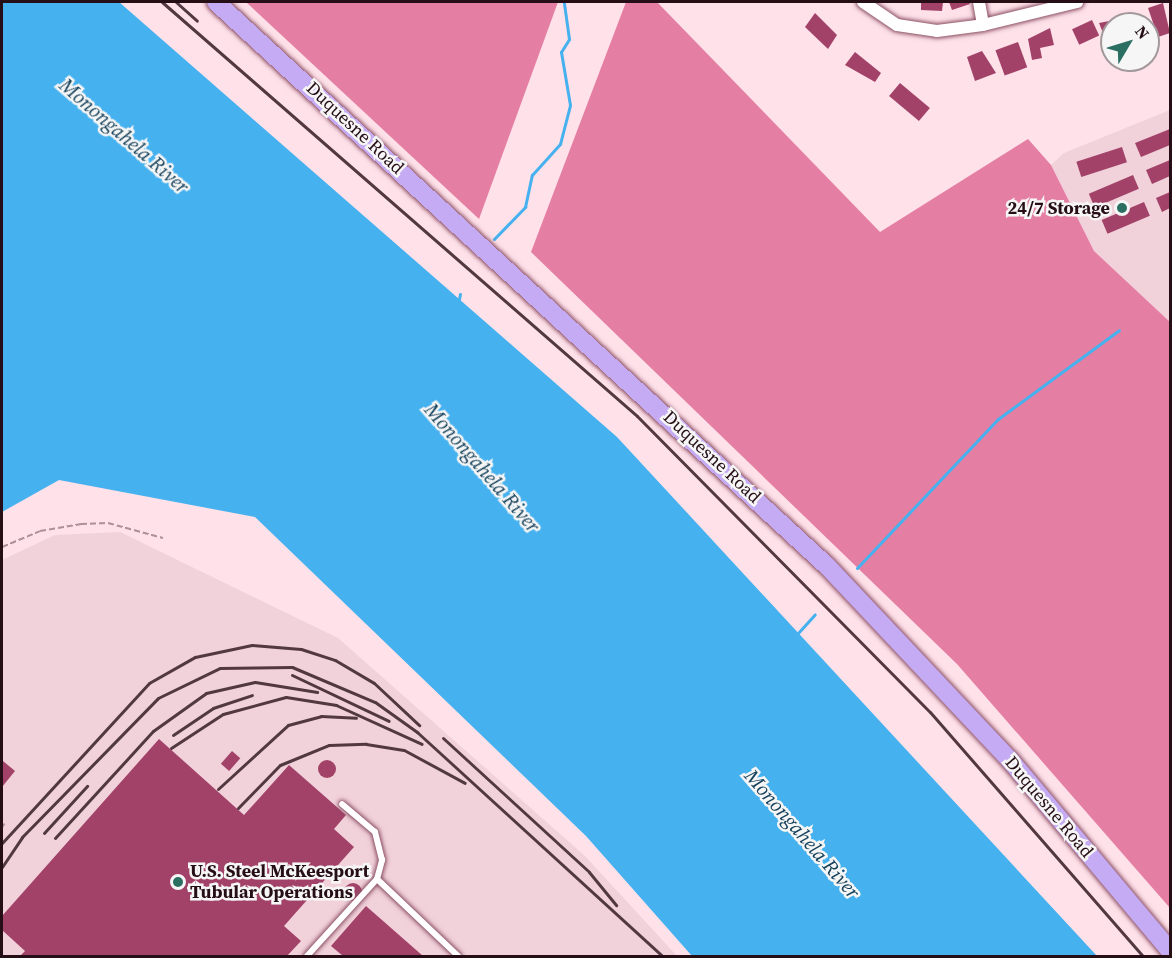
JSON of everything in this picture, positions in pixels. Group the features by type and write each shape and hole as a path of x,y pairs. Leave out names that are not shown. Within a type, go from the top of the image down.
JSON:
{"main road":[{"name":"Duquesne Road","path":"216,2 827,566 1010,760 1170,951"}],"street":[{"path":"863,2 897,25 937,31 983,26 1077,2"},
{"path":"979,2 983,26"}],"lane":[{"path":"306,957 377,879 381,841 342,804"},
{"path":"377,879 458,957"}],"path":[{"path":"2,547 40,531 81,524 108,523 163,538"}],"shaded area":[{"path":"246,2 558,2 479,219"},
{"path":"626,2 657,2 880,232 1028,139 1051,165 1094,251 1170,322 1170,908 957,664 531,252"},
{"name":"24/7 Storage","path":"1170,110 1170,322 1094,251 1051,165 1064,153"},
{"path":"120,532 338,638 585,856 677,956 2,956 2,560 55,535"}],"water":[{"name":"Monongahela River","path":"2,2 119,2 617,437 1097,956 692,956 586,836 255,517 59,480 2,512"}],"building":[{"path":"921,2 943,2 942,11 921,10"},
{"path":"949,2 969,2 970,4 952,10"},
{"path":"1163,3 1170,33 1160,36 1160,12 1149,12 1148,8"},
{"path":"815,13 837,35 828,49 805,27"},
{"path":"1092,20 1099,35 1079,45 1072,29"},
{"path":"1050,28 1054,45 1040,48 1042,58 1032,60 1028,39"},
{"path":"1018,42 1027,67 1005,76 995,50"},
{"path":"982,51 996,73 975,81 967,57"},
{"path":"855,52 881,73 875,82 845,65"},
{"path":"900,83 930,108 919,121 889,96"},
{"path":"1170,129 1170,145 1141,157 1135,143"},
{"path":"1122,147 1127,162 1081,177 1076,162"},
{"path":"1170,160 1170,176 1152,184 1146,170"},
{"path":"1133,175 1139,189 1095,208 1089,194"},
{"path":"1170,192 1170,208 1162,212 1156,198"},
{"path":"1144,202 1150,216 1108,234 1102,220"},
{"name":"U.S. Steel McKeesport Tubular Operations","path":"159,739 244,815 289,765 346,815 334,829 354,847 284,926 301,941 287,956 20,956 25,951 2,930 2,916"},
{"path":"232,751 240,758 229,771 221,764"},
{"path":"327,760 333,763 336,769 333,775 327,778 321,775 318,769 321,763"},
{"path":"3,761 15,771 2,787 2,763"},
{"path":"353,883 361,888 362,892 357,900 353,901 345,896 344,892 349,884"},
{"path":"366,906 423,956 343,956 331,946"}],"waterway":[{"path":"494,239 525,207 532,175 560,144 570,105 561,52 569,39 564,2"},
{"path":"459,299 460,294"},
{"path":"857,568 998,419 1119,330"},
{"path":"798,633 815,614"}],"railway":[{"path":"162,2 637,416 930,712 1143,956"},
{"path":"176,2 197,21"},
{"path":"2,843 149,683 195,657 252,645 301,649 335,660 374,683 419,725"},
{"path":"2,867 22,837 158,698 220,668 292,667 375,702 417,732 662,956"},
{"path":"292,675 389,721"},
{"path":"55,838 153,731 206,693 255,682 317,692"},
{"path":"173,735 213,708 252,695"},
{"path":"171,748 223,714 286,697 336,705 422,744"},
{"path":"218,789 288,725 321,716 356,718"},
{"path":"443,738 589,872 616,905"},
{"path":"238,808 280,765 329,745 366,744 404,750 465,783"},
{"path":"44,833 87,786"}],"place":[{"name":"24/7 Storage","path":"1122,208"},
{"name":"U.S. Steel McKeesport Tubular Operations","path":"178,882"}]}
